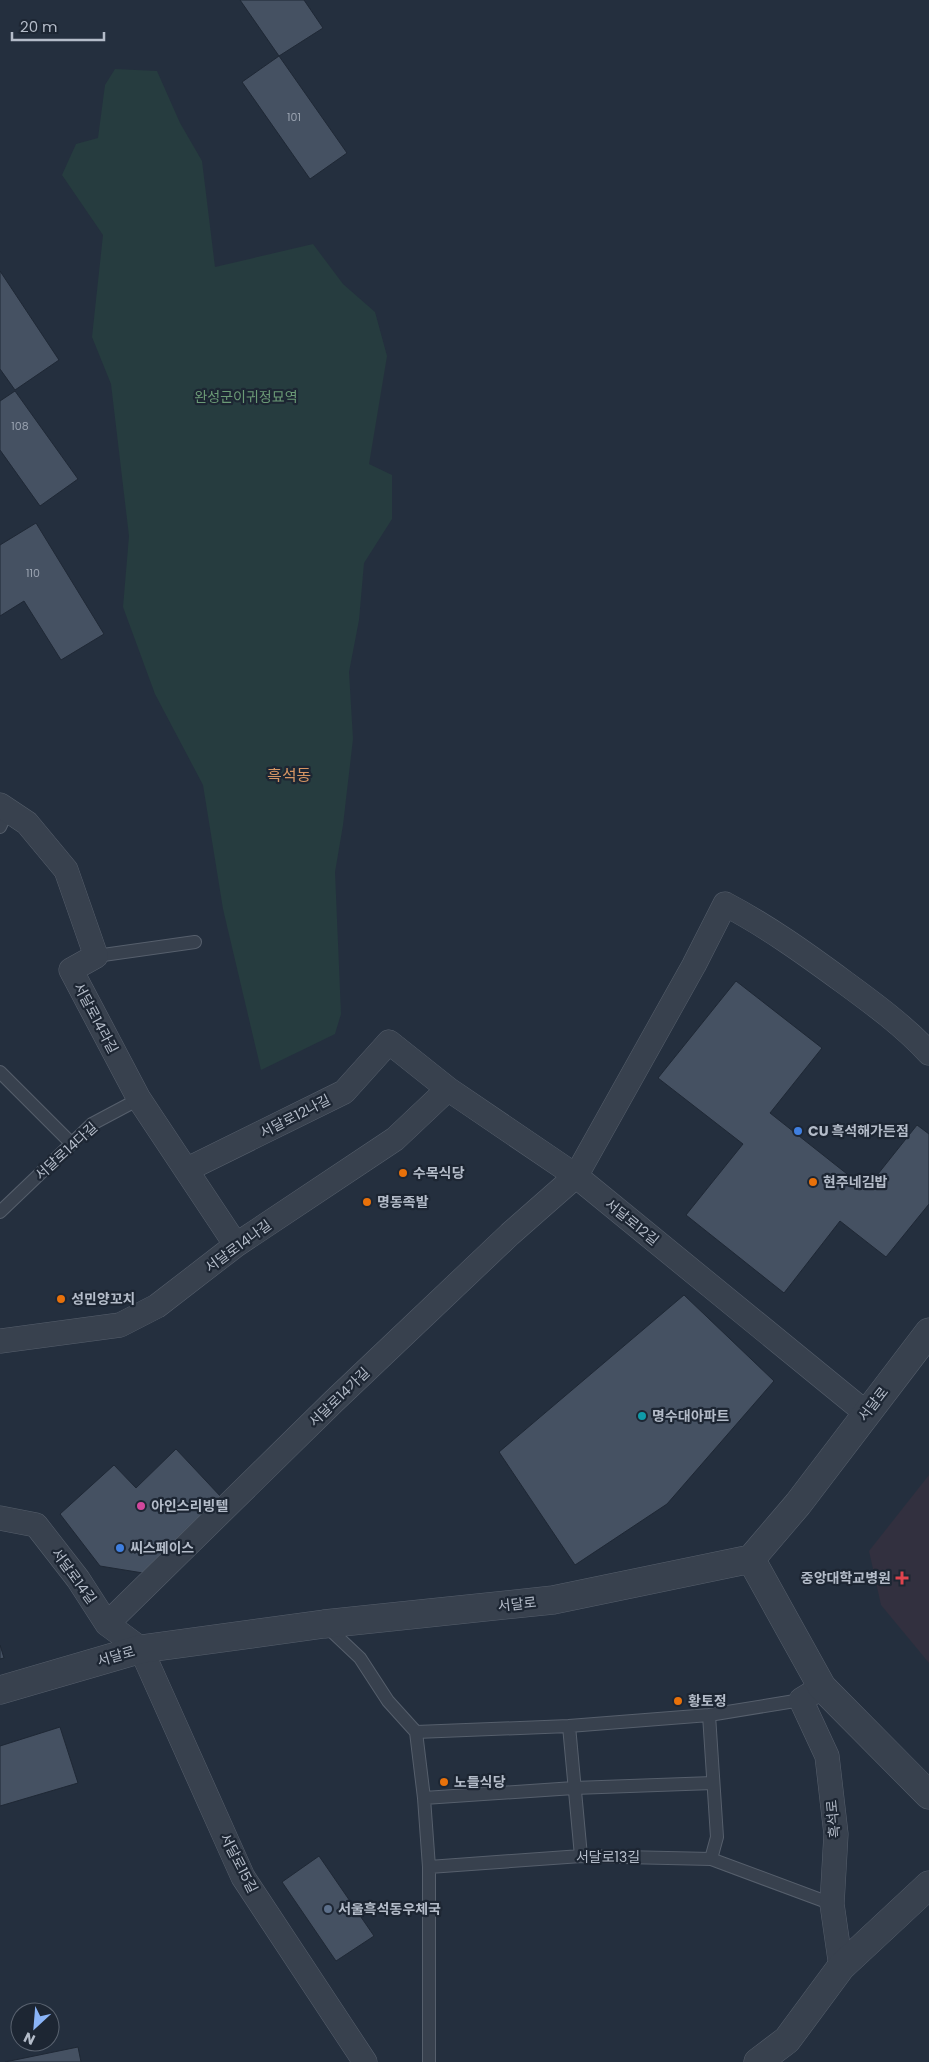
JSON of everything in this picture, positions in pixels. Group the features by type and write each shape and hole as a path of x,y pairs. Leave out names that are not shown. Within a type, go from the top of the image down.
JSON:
{"street":[{"path":"3,814 27,823 66,870 96,956"},
{"name":"서달로14가길","path":"107,1624 333,1402 510,1234 576,1176 694,965 725,904 758,922 819,963 912,1035 929,1054"},
{"name":"서달로14라길","path":"96,956 71,970 139,1099 236,1245"},
{"name":"서달로12길","path":"390,1042 448,1089 576,1176 866,1413"},
{"name":"서달로12나길","path":"186,1170 344,1092 390,1042"},
{"name":"서달로14나길","path":"0,1341 120,1324 157,1306 236,1245 396,1139 448,1089"},
{"name":"서달로","path":"0,1690 141,1649 324,1624 553,1600 751,1559 798,1504 929,1332"},
{"name":"서달로14길","path":"0,1518 36,1525 78,1579 107,1624 141,1649"},
{"name":"흑석로","path":"751,1559 811,1694 827,1756 836,1834 832,1904 840,1966"},
{"name":"서달로15길","path":"141,1649 243,1877 365,2062"},
{"name":"흑석로","path":"811,1694 929,1795"},
{"path":"758,2062 787,2040 840,1966 929,1885"}],"lane":[{"path":"96,956 195,942"},
{"path":"0,1072 72,1144"},
{"name":"서달로14다길","path":"0,1212 92,1124 139,1099"},
{"path":"324,1624 360,1658 388,1701 416,1732 424,1798 429,1867 429,2062"},
{"path":"416,1732 569,1726 709,1715 811,1694"},
{"path":"709,1715 717,1837 711,1859"},
{"path":"569,1726 581,1856"},
{"path":"424,1798 574,1788 713,1783"},
{"name":"서달로13길","path":"429,1867 581,1856 711,1859 832,1904"}],"shaded area":[{"name":"중앙대학교병원","path":"929,1475 929,1663 881,1605 869,1551"}],"green space":[{"name":"완성군이귀정묘역","path":"115,69 157,71 180,123 202,161 215,267 313,244 343,284 375,312 387,356 369,464 392,475 392,519 364,563 359,620 349,672 353,739 343,825 335,872 341,1014 335,1034 261,1070 223,909 203,785 155,694 123,607 129,536 111,384 92,337 103,235 62,175 76,144 98,138 105,85"}],"building":[{"path":"240,0 304,0 323,28 279,56"},
{"path":"279,56 347,153 310,179 242,82"},
{"path":"0,271 59,360 15,390 0,369"},
{"path":"15,391 78,479 40,506 0,450 0,401"},
{"path":"36,523 104,634 61,660 24,601 0,616 0,545"},
{"path":"736,981 822,1048 770,1113 866,1189 917,1125 929,1134 929,1204 886,1257 840,1221 784,1293 686,1215 743,1144 658,1078"},
{"name":"명수대아파트","path":"684,1295 774,1381 667,1504 575,1565 499,1452"},
{"name":"아인스리빙텔","path":"176,1449 222,1498 143,1573 100,1566 60,1514 114,1465 136,1488"},
{"path":"0,1645 4,1658 0,1659"},
{"path":"60,1727 78,1783 0,1806 0,1746"},
{"name":"서울흑석동우체국","path":"319,1856 374,1936 336,1961 282,1882"},
{"path":"78,2047 81,2062 5,2062 60,2052"}],"place":[{"name":"CU 흑석해가든점","path":"798,1131"},
{"name":"수목식당","path":"403,1173"},
{"name":"현주네김밥","path":"813,1182"},
{"name":"명동족발","path":"367,1202"},
{"name":"성민양꼬치","path":"61,1299"},
{"name":"명수대아파트","path":"642,1416"},
{"name":"아인스리빙텔","path":"141,1506"},
{"name":"씨스페이스","path":"120,1548"},
{"name":"중앙대학교병원","path":"902,1578"},
{"name":"황토정","path":"678,1701"},
{"name":"노들식당","path":"444,1782"},
{"name":"서울흑석동우체국","path":"328,1909"}],"district":[{"name":"흑석동","path":"289,775"}]}
